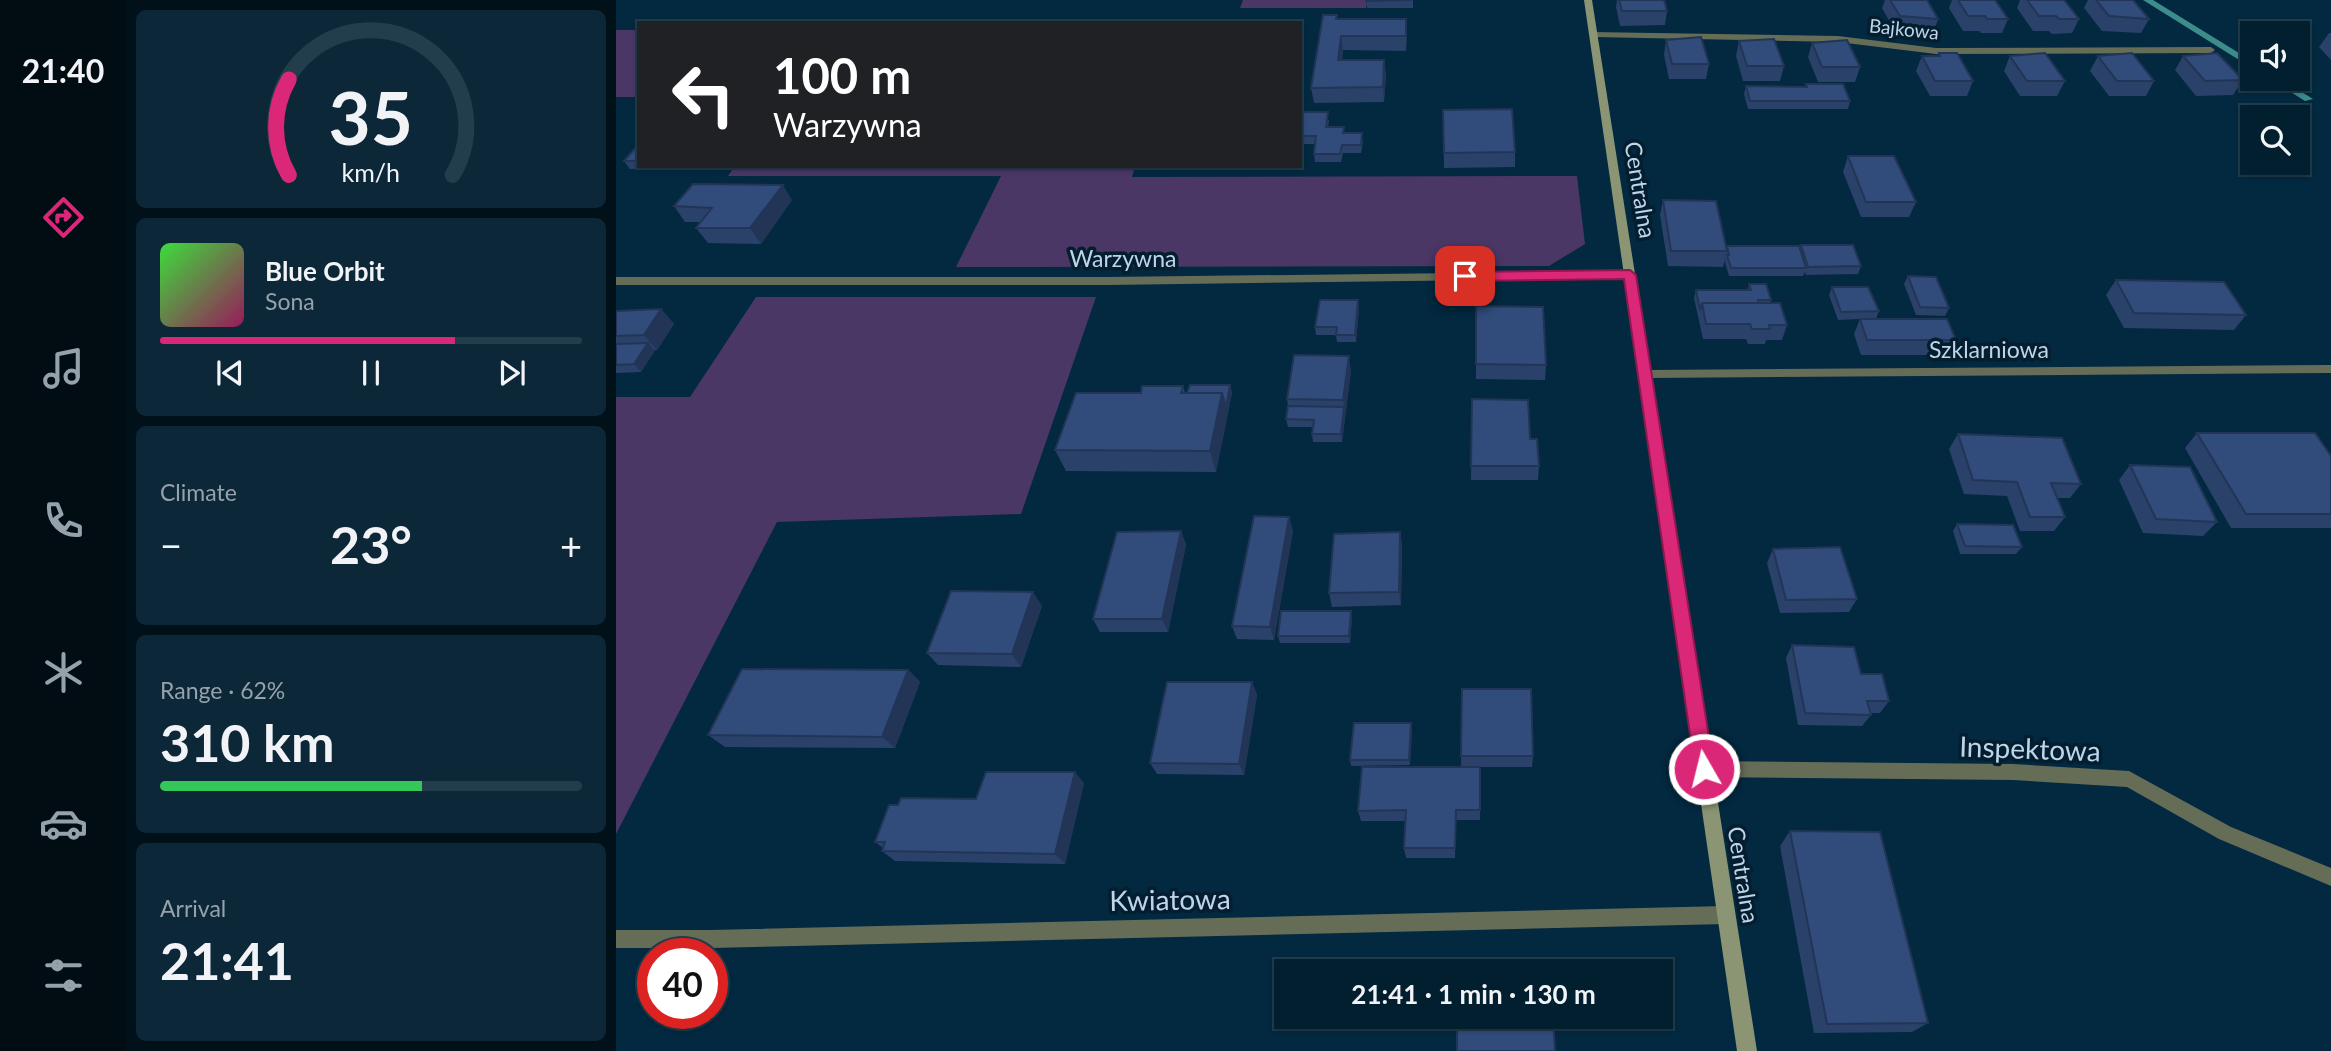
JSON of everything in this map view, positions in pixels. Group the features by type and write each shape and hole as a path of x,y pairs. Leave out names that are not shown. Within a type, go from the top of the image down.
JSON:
{"street":[{"name":"Centralna","path":"1588,0 1647,374 1746,1051"},
{"name":"Bajkowa","path":"1594,34 1838,40 1936,51 2211,50"},
{"name":"Warzywna","path":"616,281 1094,281 1630,275"},
{"name":"Szklarniowa","path":"1647,374 2331,369"},
{"name":"Inspektowa","path":"1704,769 2013,772 2129,779 2225,833 2331,877"},
{"name":"Kwiatowa","path":"616,939 1726,915"}],"shaded area":[{"path":"1243,0 1367,0 1366,8 1240,8"},
{"path":"616,30 637,30 637,97 616,97"},
{"path":"734,168 1134,168 1132,177 1577,176 1585,244 1549,266 956,267 1001,176 728,176"},
{"path":"756,297 1096,297 1021,514 777,522 616,834 616,397 690,397"}],"building":[{"path":"1619,0 1664,0 1667,11 1622,11"},
{"path":"1890,0 1927,0 1938,19 1900,16"},
{"path":"1958,0 1995,0 2008,19 1968,16"},
{"path":"2027,0 2064,0 2079,19 2039,16"},
{"path":"2096,0 2133,0 2149,19 2109,16"},
{"path":"1323,15 1337,15 1336,19 1406,19 1406,36 1341,36 1338,60 1384,60 1383,87 1311,88"},
{"path":"1701,37 1709,64 1672,64 1666,40"},
{"path":"1774,39 1784,66 1747,66 1739,41"},
{"path":"1847,40 1860,67 1822,67 1812,43"},
{"path":"1939,53 1957,53 1973,81 1935,81 1922,56 1940,56"},
{"path":"2045,53 2065,81 2027,81 2010,56"},
{"path":"2132,53 2154,81 2117,81 2098,56"},
{"path":"2217,53 2240,80 2205,81 2183,56"},
{"path":"1806,84 1843,84 1850,101 1750,101 1746,86 1807,87"},
{"path":"1512,109 1515,152 1444,153 1443,110"},
{"path":"1302,112 1328,112 1326,127 1344,127 1343,133 1362,133 1361,145 1342,145 1340,154 1314,154 1316,136 1302,136"},
{"path":"637,146 637,161 624,161"},
{"path":"1848,156 1894,156 1916,202 1866,202"},
{"path":"693,184 783,185 750,228 696,228 712,208 674,206"},
{"path":"1663,200 1716,201 1727,251 1671,251"},
{"path":"1801,245 1853,245 1861,266 1808,267"},
{"path":"1727,246 1799,246 1806,268 1731,268"},
{"path":"1908,276 1936,277 1949,308 1920,307"},
{"path":"2116,280 2224,282 2246,315 2134,313"},
{"path":"1749,284 1766,284 1771,300 1758,300 1758,303 1702,303 1700,310 1696,290 1751,290"},
{"path":"1832,287 1868,287 1879,311 1841,312"},
{"path":"1320,300 1358,300 1355,335 1336,335 1337,327 1315,327"},
{"path":"1702,303 1780,303 1787,325 1752,329 1750,324 1706,324"},
{"path":"1476,306 1543,307 1546,365 1476,364"},
{"path":"661,309 644,335 616,336 616,311"},
{"path":"1860,319 1947,319 1956,340 1867,340"},
{"path":"648,343 634,364 616,365 616,344"},
{"path":"1294,355 1349,356 1343,400 1287,399"},
{"path":"1190,385 1230,385 1226,407 1222,393 1187,393"},
{"path":"1142,386 1183,386 1181,393 1222,393 1210,451 1055,450 1076,393 1141,393"},
{"path":"1472,399 1528,400 1530,439 1537,439 1539,466 1471,466"},
{"path":"1288,406 1344,407 1341,434 1312,434 1314,420 1286,419"},
{"path":"2197,433 2315,433 2331,456 2331,514 2246,514"},
{"path":"1958,434 2062,438 2081,484 2051,483 2065,517 2030,517 2017,482 1973,480"},
{"path":"2130,465 2190,467 2217,522 2156,519"},
{"path":"1254,516 1289,517 1270,627 1232,626"},
{"path":"1957,524 2013,525 2022,547 1965,546"},
{"path":"1181,531 1162,619 1093,619 1117,532"},
{"path":"1400,532 1399,592 1329,593 1334,534"},
{"path":"1840,547 1857,599 1786,600 1773,549"},
{"path":"951,591 1033,592 1012,654 927,653"},
{"path":"1281,611 1351,611 1349,636 1278,636"},
{"path":"1792,645 1854,647 1861,674 1882,674 1889,701 1867,701 1871,715 1805,713"},
{"path":"742,669 908,670 882,737 708,735"},
{"path":"1167,682 1252,682 1239,764 1150,763"},
{"path":"1462,689 1531,689 1533,756 1461,756"},
{"path":"1354,723 1411,723 1409,760 1350,760"},
{"path":"1362,767 1480,767 1480,810 1456,810 1455,848 1404,848 1406,810 1358,811"},
{"path":"986,772 1075,772 1055,854 882,851 885,842 875,842 889,805 898,805 901,798 976,799"},
{"path":"1790,831 1880,832 1928,1023 1827,1024"},
{"path":"1457,1029 1554,1029 1555,1051 1457,1051"}],"waterway":[{"path":"2147,0 2240,58"},
{"path":"2295,91 2308,99"}],"route":[{"path":"1465,276 1630,275 1647,374 1704,769"}]}
